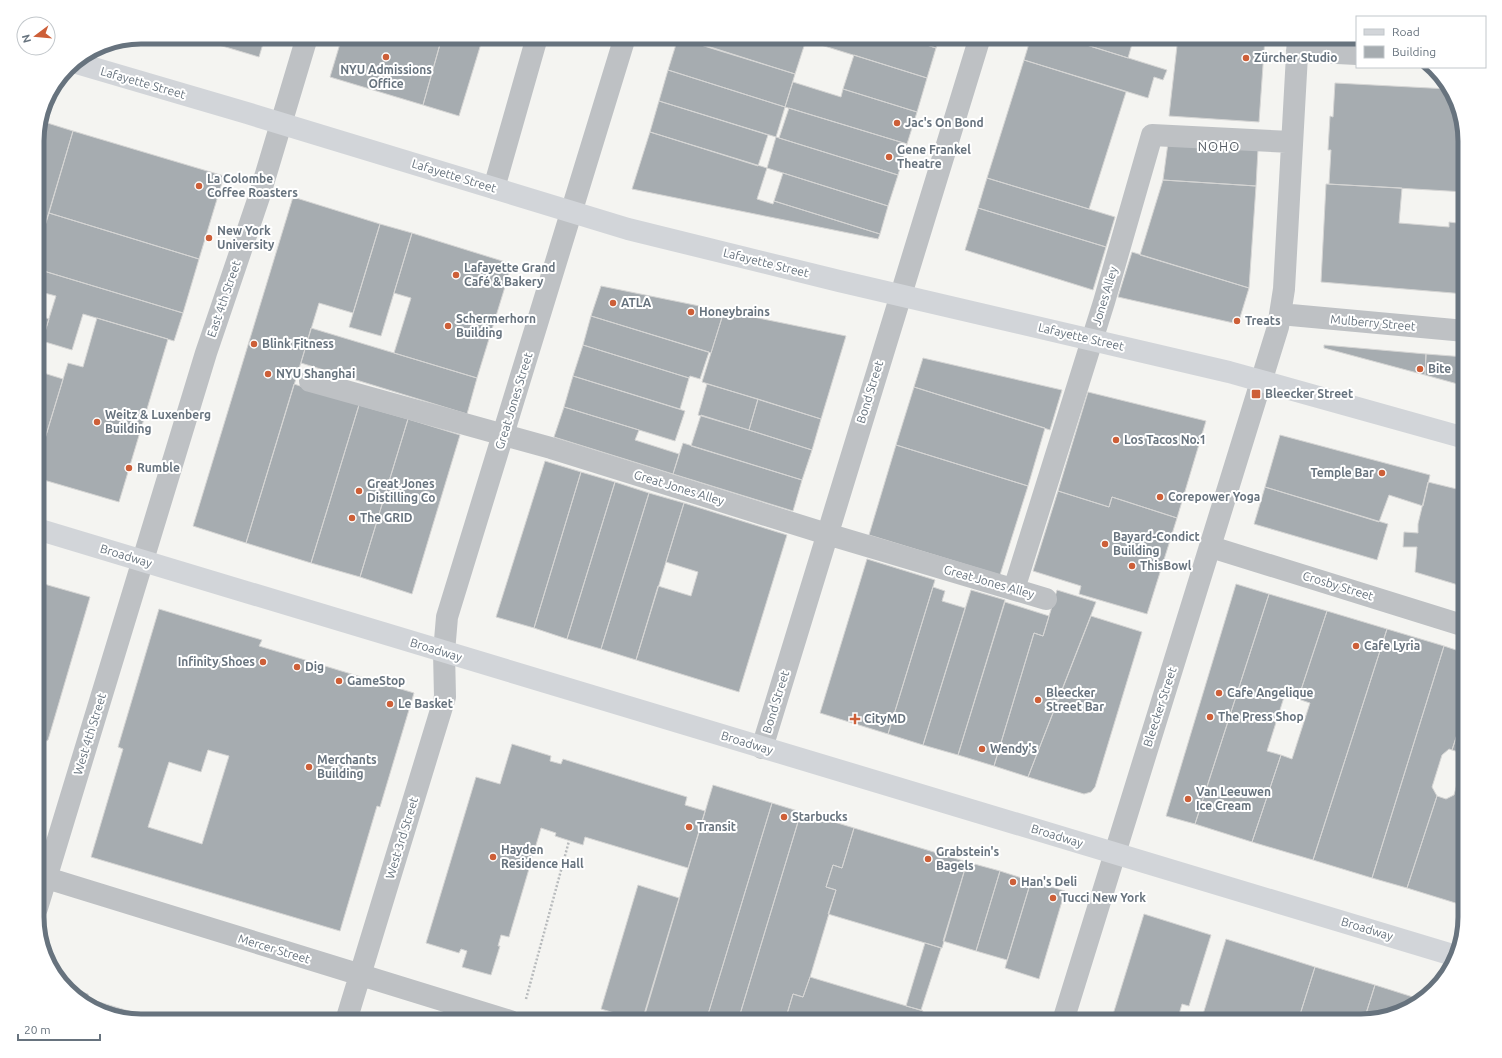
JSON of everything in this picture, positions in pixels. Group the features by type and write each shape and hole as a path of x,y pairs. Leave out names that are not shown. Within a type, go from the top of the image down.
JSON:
{"main road":[{"name":"Lafayette Street","path":"81,64 281,123 635,231 900,295 1092,339 1262,381 1458,436"},
{"name":"Broadway","path":"44,531 1451,954"}],"street":[{"name":"East 4th Street","path":"142,560 206,353 259,197 305,44"},
{"path":"494,188 535,44"},
{"name":"Great Jones Street","path":"444,652 447,617 623,44"},
{"name":"Bond Street","path":"762,748 978,44"},
{"path":"1297,44 1356,54"},
{"name":"Bleecker Street","path":"1065,1014 1262,381 1280,314 1284,289 1297,44"},
{"name":"Jones Alley","path":"1014,589 1092,339 1152,135 1291,142"},
{"name":"Mulberry Street","path":"1280,314 1458,330"},
{"name":"Great Jones Alley","path":"310,381 551,448 827,534 1046,599"},
{"name":"Crosby Street","path":"1210,547 1458,624"},
{"name":"West 4th Street","path":"44,870 142,560"},
{"name":"West 3rd Street","path":"348,1014 445,697 444,652"},
{"name":"Mercer Street","path":"44,877 360,976 487,1014"}],"path":[{"path":"526,999 569,840"}],"building":[{"path":"215,44 263,44 259,57"},
{"name":"NYU Admissions Office","path":"340,44 440,44 423,105 330,77"},
{"path":"440,44 481,44 459,116 423,105"},
{"path":"676,44 698,44 795,74 785,107 668,70"},
{"path":"701,44 805,44 795,74"},
{"path":"924,44 936,48 927,78 821,45"},
{"path":"924,44 937,44 936,48"},
{"path":"1029,44 1083,44 1167,70 1163,80 1154,77 1148,98 1024,60"},
{"path":"1083,44 1132,44 1128,58"},
{"path":"1177,44 1265,44 1259,122 1169,116"},
{"path":"854,55 927,78 917,112 843,89"},
{"path":"1024,60 1126,92 1089,209 987,178"},
{"path":"668,70 785,107 776,137 659,101"},
{"path":"793,82 841,97 843,89 917,112 907,144 785,107"},
{"path":"1335,83 1443,89 1453,110 1458,135 1458,192 1329,184 1331,150 1328,150 1330,116 1333,117"},
{"path":"659,101 768,135 758,166 650,132"},
{"path":"789,108 907,144 898,175 779,138"},
{"path":"46,123 73,131 44,228 44,135"},
{"path":"73,131 224,176 199,259 49,213"},
{"path":"650,132 767,168 757,199 773,204 774,201 880,234 878,239 632,189"},
{"path":"776,137 898,175 888,206 767,168"},
{"path":"1168,143 1258,149 1256,186 1163,180"},
{"path":"783,173 888,206 880,234 774,201"},
{"path":"987,178 1115,217 1106,247 978,208"},
{"path":"1163,180 1256,186 1249,288 1140,255"},
{"path":"1326,184 1402,188 1399,223 1449,227 1449,222 1458,223 1458,293 1321,282"},
{"name":"NYU Shanghai","path":"293,197 380,224 353,313 319,303 246,543 193,526"},
{"path":"978,208 1106,247 1093,290 965,250"},
{"path":"49,213 199,259 183,313 44,271 44,229"},
{"path":"380,224 412,233 381,336 349,327"},
{"name":"Schermerhorn Building","path":"412,233 512,264 477,378 394,353 411,298 394,293"},
{"path":"1132,252 1249,288 1238,324 1118,297"},
{"path":"44,271 183,313 174,341 83,314 72,350 44,342 44,335 56,296 44,293"},
{"path":"601,286 724,311 711,353 591,316"},
{"path":"724,311 846,336 821,419 702,382"},
{"path":"591,316 709,352 700,379 690,376 689,378 583,345"},
{"path":"44,317 49,319 44,335"},
{"name":"Weitz & Luxenberg Building","path":"97,318 168,339 119,502 44,480 44,442 68,363 83,367"},
{"path":"311,328 477,378 467,414 301,363"},
{"path":"583,345 689,378 680,409 573,376"},
{"path":"1324,345 1426,354 1425,375 1324,348"},
{"path":"1426,354 1458,356 1458,384 1425,375"},
{"path":"923,358 1062,390 1050,430 914,387"},
{"path":"44,373 63,379 44,442"},
{"path":"573,376 685,411 675,441 564,407"},
{"path":"294,384 359,405 311,563 246,543"},
{"path":"707,384 758,399 749,430 698,415"},
{"path":"914,387 1045,428 1028,486 896,445"},
{"path":"1088,392 1206,421 1177,518 1112,497 1109,507 1058,491"},
{"path":"758,399 821,419 812,450 749,430"},
{"name":"Great Jones Distilling Co","path":"359,405 408,419 360,577 311,563"},
{"path":"564,407 639,430 635,440 679,454 673,474 554,437"},
{"path":"701,415 812,450 802,480 691,446"},
{"path":"408,419 460,435 412,594 360,577"},
{"path":"1280,435 1430,475 1423,506 1389,495 1379,522 1265,487"},
{"path":"683,443 802,480 793,511 673,474"},
{"path":"896,445 1028,486 1000,575 869,535"},
{"path":"545,461 581,472 534,628 496,617"},
{"path":"581,472 615,482 567,639 534,628"},
{"path":"615,482 649,493 601,649 567,639"},
{"path":"1428,482 1458,489 1458,585 1415,572 1417,547 1403,547 1404,532 1418,533 1418,524"},
{"path":"1265,487 1388,524 1377,560 1254,524"},
{"name":"Bayard-Condict Building","path":"1058,491 1109,507 1112,497 1177,518 1147,614 1079,594 1081,586 1033,571"},
{"path":"649,493 684,503 636,660 601,649"},
{"path":"684,503 787,535 739,692 636,660 658,586 691,596 698,572 666,562"},
{"path":"867,559 935,580 888,734 820,713"},
{"path":"44,584 90,597 48,740 44,742"},
{"path":"1236,584 1269,594 1195,824 1166,816"},
{"path":"933,587 945,591 942,601 965,608 923,745 888,734"},
{"path":"971,590 1005,600 958,755 923,745"},
{"path":"1057,590 1096,602 1028,777 994,766 1034,633 1043,636"},
{"path":"1269,594 1327,611 1298,699 1285,694 1267,751 1281,755 1252,842 1195,824"},
{"path":"1005,602 1049,616 1043,636 1034,633 994,766 958,755"},
{"name":"Merchants Building","path":"159,609 262,640 259,646 414,693 380,807 377,806 340,931 91,857 123,749 118,747","holes":["208,750 229,756 202,844 148,827 169,762 201,772"]},
{"path":"1327,611 1387,629 1313,860 1252,842 1281,755 1292,759 1310,703 1298,699"},
{"path":"1091,616 1142,632 1095,787 1091,792 1084,794 1028,777"},
{"path":"1387,629 1444,646 1372,878 1313,860"},
{"path":"1444,646 1458,651 1458,732 1452,750 1449,749 1442,755 1432,787 1437,796 1407,888 1372,878"},
{"path":"1458,732 1458,752 1452,750"},
{"name":"Hayden Residence Hall","path":"512,744 551,756 550,761 561,764 563,759 687,797 685,805 705,811 688,868 585,837 583,845 555,836 556,833 541,828 509,937 501,935 498,946 500,946 491,975 462,967 467,951 461,949 459,953 426,943 476,777 500,784"},
{"path":"1458,780 1458,904 1407,888 1437,796 1446,799 1454,795"},
{"path":"713,785 772,803 708,1014 645,1014"},
{"path":"772,803 801,812 740,1014 708,1014"},
{"path":"801,812 854,828 842,868 833,865 826,887 836,890 803,997 793,994 787,1014 740,1014"},
{"path":"854,828 967,862 942,948 828,914 836,890 826,887 833,865 842,868"},
{"path":"967,862 1000,871 976,951 943,941"},
{"path":"1000,871 1031,881 1007,960 976,951"},
{"path":"1031,881 1065,891 1039,979 1005,968"},
{"path":"638,885 679,898 644,1014 618,1014 601,1009"},
{"path":"1144,914 1211,935 1189,1006 1182,1004 1179,1014 1113,1014"},
{"path":"1226,939 1315,967 1300,1014 1203,1014"},
{"path":"925,943 941,948 921,1010 906,1006"},
{"path":"1315,967 1375,985 1366,1014 1300,1014"},
{"path":"810,977 923,1011 922,1014 787,1014 793,994 803,997"},
{"path":"1375,985 1415,998 1398,1007 1386,1011 1366,1014"},
{"path":"78,991 88,994 89,999 138,1014 116,1011 104,1007 87,998"}],"place":[{"name":"NYU Admissions Office","path":"386,57"},
{"name":"Zürcher Studio","path":"1246,58"},
{"name":"Jac's On Bond","path":"897,123"},
{"name":"Gene Frankel Theatre","path":"889,157"},
{"name":"La Colombe Coffee Roasters","path":"199,186"},
{"name":"New York University","path":"209,238"},
{"name":"Lafayette Grand Café & Bakery","path":"456,275"},
{"name":"ATLA","path":"613,303"},
{"name":"Honeybrains","path":"691,312"},
{"name":"Treats","path":"1237,321"},
{"name":"Schermerhorn Building","path":"448,326"},
{"name":"Blink Fitness","path":"254,344"},
{"name":"Bite","path":"1420,369"},
{"name":"NYU Shanghai","path":"268,374"},
{"name":"Bleecker Street","path":"1256,394"},
{"name":"Weitz & Luxenberg Building","path":"97,422"},
{"name":"Los Tacos No.1","path":"1116,440"},
{"name":"Rumble","path":"129,468"},
{"name":"Temple Bar","path":"1382,473"},
{"name":"Great Jones Distilling Co","path":"359,491"},
{"name":"Corepower Yoga","path":"1160,497"},
{"name":"The GRID","path":"352,518"},
{"name":"Bayard-Condict Building","path":"1105,544"},
{"name":"ThisBowl","path":"1132,566"},
{"name":"Cafe Lyria","path":"1356,646"},
{"name":"Infinity Shoes","path":"263,662"},
{"name":"Dig","path":"297,667"},
{"name":"GameStop","path":"339,681"},
{"name":"Cafe Angelique","path":"1219,693"},
{"name":"Bleecker Street Bar","path":"1038,700"},
{"name":"Le Basket","path":"390,704"},
{"name":"The Press Shop","path":"1210,717"},
{"name":"CityMD","path":"855,719"},
{"name":"Wendy's","path":"982,749"},
{"name":"Merchants Building","path":"309,767"},
{"name":"Van Leeuwen Ice Cream","path":"1188,799"},
{"name":"Starbucks","path":"784,817"},
{"name":"Transit","path":"689,827"},
{"name":"Hayden Residence Hall","path":"493,857"},
{"name":"Grabstein's Bagels","path":"928,859"},
{"name":"Han's Deli","path":"1013,882"},
{"name":"Tucci New York","path":"1053,898"}],"district":[{"name":"NOHO","path":"1219,146"}]}
